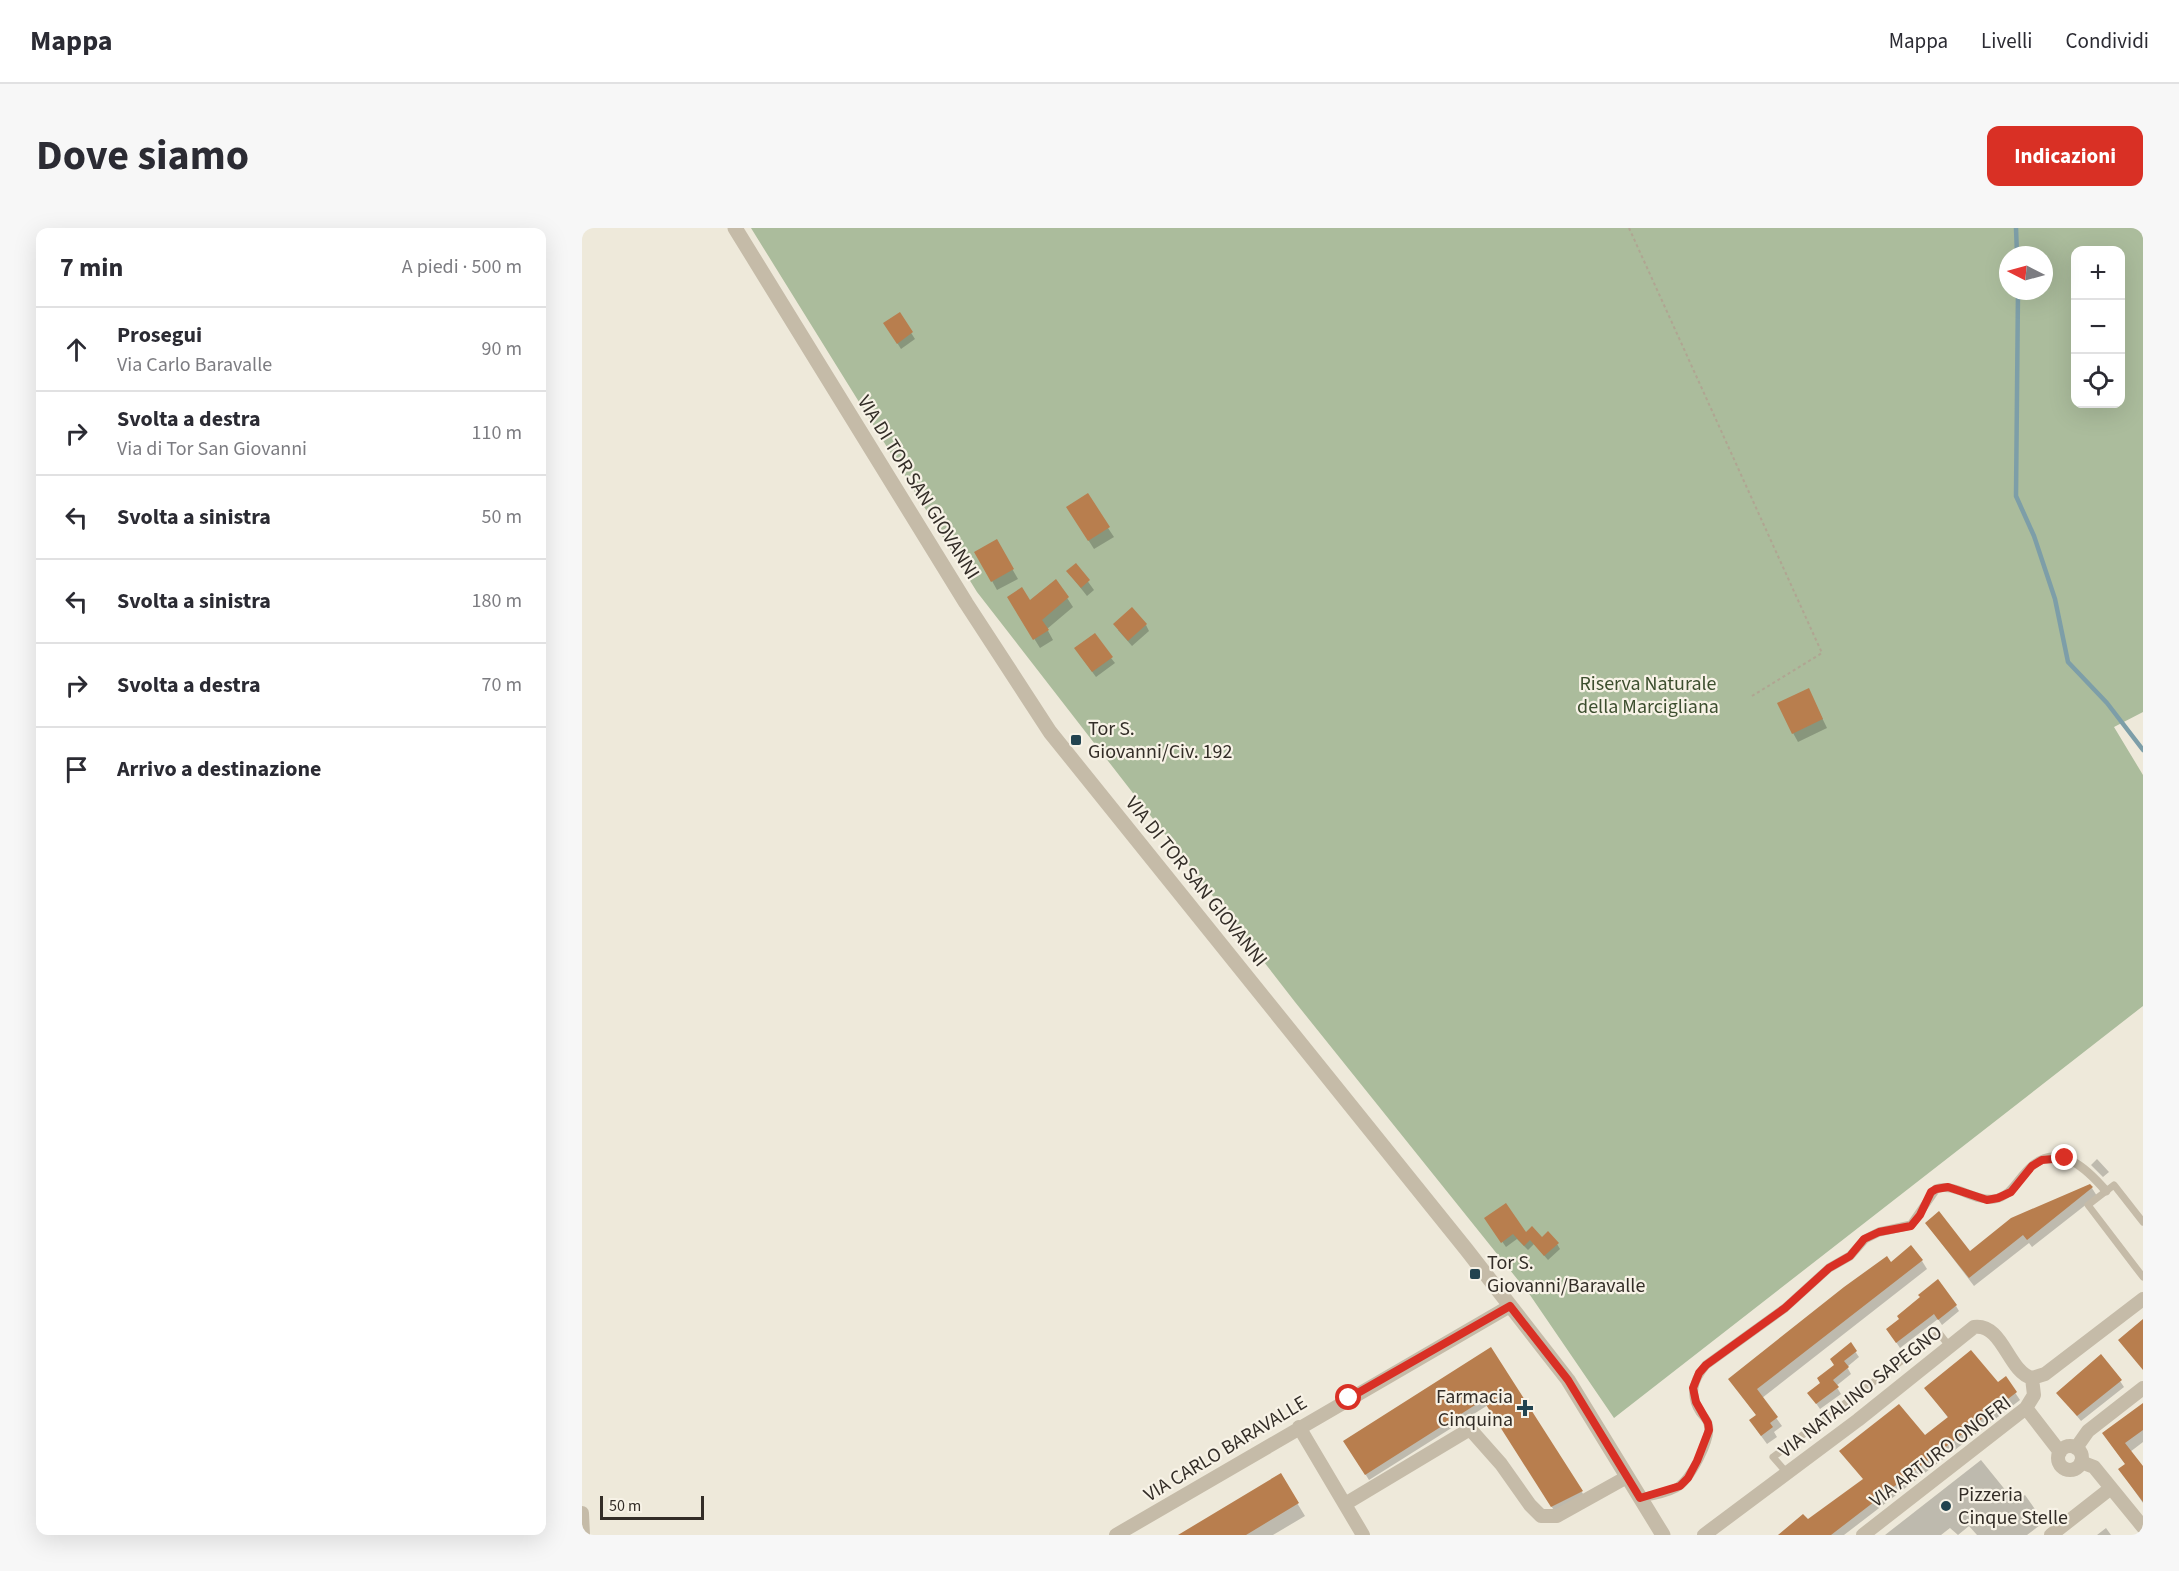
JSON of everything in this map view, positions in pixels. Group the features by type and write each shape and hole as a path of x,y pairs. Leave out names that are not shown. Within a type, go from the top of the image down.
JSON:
{"street":[{"name":"VIA DI TOR SAN GIOVANNI","path":"735,228 966,603 1050,732 1568,1380 1663,1535"},
{"path":"1640,1498 1680,1486 1688,1478 1697,1461 1709,1430 1708,1423 1696,1402 1693,1388 1699,1373 1706,1365 1785,1308 1829,1268 1850,1256 1864,1239 1879,1232 1911,1226 1920,1215 1931,1192 1948,1187 1987,1200 1998,1198 2011,1192 2032,1166 2053,1158 2078,1163 2106,1191"},
{"path":"2026,1408 2034,1395 2032,1378 2048,1372 2143,1299"},
{"name":"VIA CARLO BARAVALLE","path":"1116,1535 1510,1306"},
{"name":"VIA NATALINO SAPEGNO","path":"1704,1535 1788,1473 1971,1328 1981,1326 1995,1337 2023,1374 2032,1378"},
{"path":"2076,1448 2088,1431 2143,1388"},
{"name":"VIA ARTURO ONOFRI","path":"1863,1535 2026,1408 2060,1452 2059,1463 2065,1469 2073,1470 2082,1462"},
{"path":"1299,1427 1363,1535"},
{"path":"1345,1504 1470,1429 1501,1464 1530,1505 1542,1516 1557,1516 1627,1477"},
{"path":"2060,1452 2066,1447 2076,1448 2081,1454 2082,1462 2094,1467 2143,1527"},
{"path":"2051,1535 2110,1488"},
{"path":"582,1513 583,1535"}],"lane":[{"path":"2143,1222 2114,1185 2088,1204 2143,1277"},
{"path":"1788,1473 1773,1457 1939,1333 1949,1346"}],"path":[{"path":"1629,228 1822,653 1752,696"}],"green space":[{"name":"Riserva Naturale della Marcigliana","path":"751,228 2143,228 2143,712 2114,727 2143,775 2143,1006 1614,1418 1530,1295 1295,1002 977,592"}],"building":[{"path":"900,312 913,332 897,344 883,323"},
{"path":"1088,493 1110,527 1088,541 1066,507"},
{"path":"997,539 1014,569 991,582 974,552"},
{"path":"1076,563 1090,580 1081,588 1066,571"},
{"path":"1056,579 1069,597 1042,620 1049,630 1033,640 1007,597 1022,587 1030,600"},
{"path":"1132,607 1147,624 1128,641 1113,624"},
{"path":"1095,633 1113,657 1092,672 1074,648"},
{"path":"1809,688 1823,719 1792,734 1777,703"},
{"path":"2090,1184 2093,1187 2027,1240 2023,1235 1969,1278 1925,1223 1939,1211 1970,1251 2011,1218"},
{"path":"1506,1203 1526,1232 1532,1226 1542,1237 1548,1231 1559,1243 1544,1256 1530,1240 1524,1246 1513,1234 1501,1243 1484,1218"},
{"path":"1911,1245 1923,1260 1757,1389 1778,1417 1770,1423 1773,1427 1761,1436 1749,1420 1756,1415 1728,1379 1844,1287 1887,1256 1891,1262"},
{"path":"1938,1279 1957,1305 1938,1320 1934,1314 1896,1343 1886,1329 1899,1319 1897,1316 1920,1297 1918,1295"},
{"path":"2143,1319 2143,1370 2118,1340"},
{"path":"1851,1342 1857,1351 1844,1361 1849,1367 1833,1380 1839,1387 1816,1404 1807,1393 1820,1383 1817,1378 1834,1365 1830,1359"},
{"path":"1491,1347 1583,1491 1551,1507 1483,1400 1365,1475 1343,1441"},
{"path":"1971,1350 1998,1382 2006,1376 2017,1392 1831,1535 1778,1535 1803,1514 1808,1519 1863,1479 1839,1451 1899,1404 1925,1435 1948,1417 1924,1388"},
{"path":"2101,1354 2122,1380 2077,1416 2056,1393"},
{"path":"2143,1403 2143,1430 2125,1443 2143,1466 2143,1502 2118,1469 2125,1464 2102,1433"},
{"path":"1281,1473 1299,1503 1246,1535 1178,1535"}],"waterway":[{"path":"2016,228 2017,246"},
{"path":"2018,300 2016,496 2034,536 2055,599 2068,662 2107,703 2143,750"}],"place":[{"name":"Tor S. Giovanni/Civ. 192","path":"1076,740"},
{"name":"Tor S. Giovanni/Baravalle","path":"1475,1274"},
{"name":"Farmacia Cinquina","path":"1525,1408"},
{"name":"Pizzeria Cinque Stelle","path":"1946,1506"}],"route":[{"path":"1349,1398 1510,1306 1568,1380 1640,1498 1675,1489 1688,1478 1709,1437 1708,1423 1693,1393 1696,1378 1706,1365 1745,1338 1765,1320 1785,1308 1829,1268 1844,1261 1864,1239 1879,1232 1905,1229 1911,1226 1920,1215 1931,1192 1941,1186 1987,1200 1998,1198 2011,1192 2032,1166 2042,1160 2065,1158"}]}
